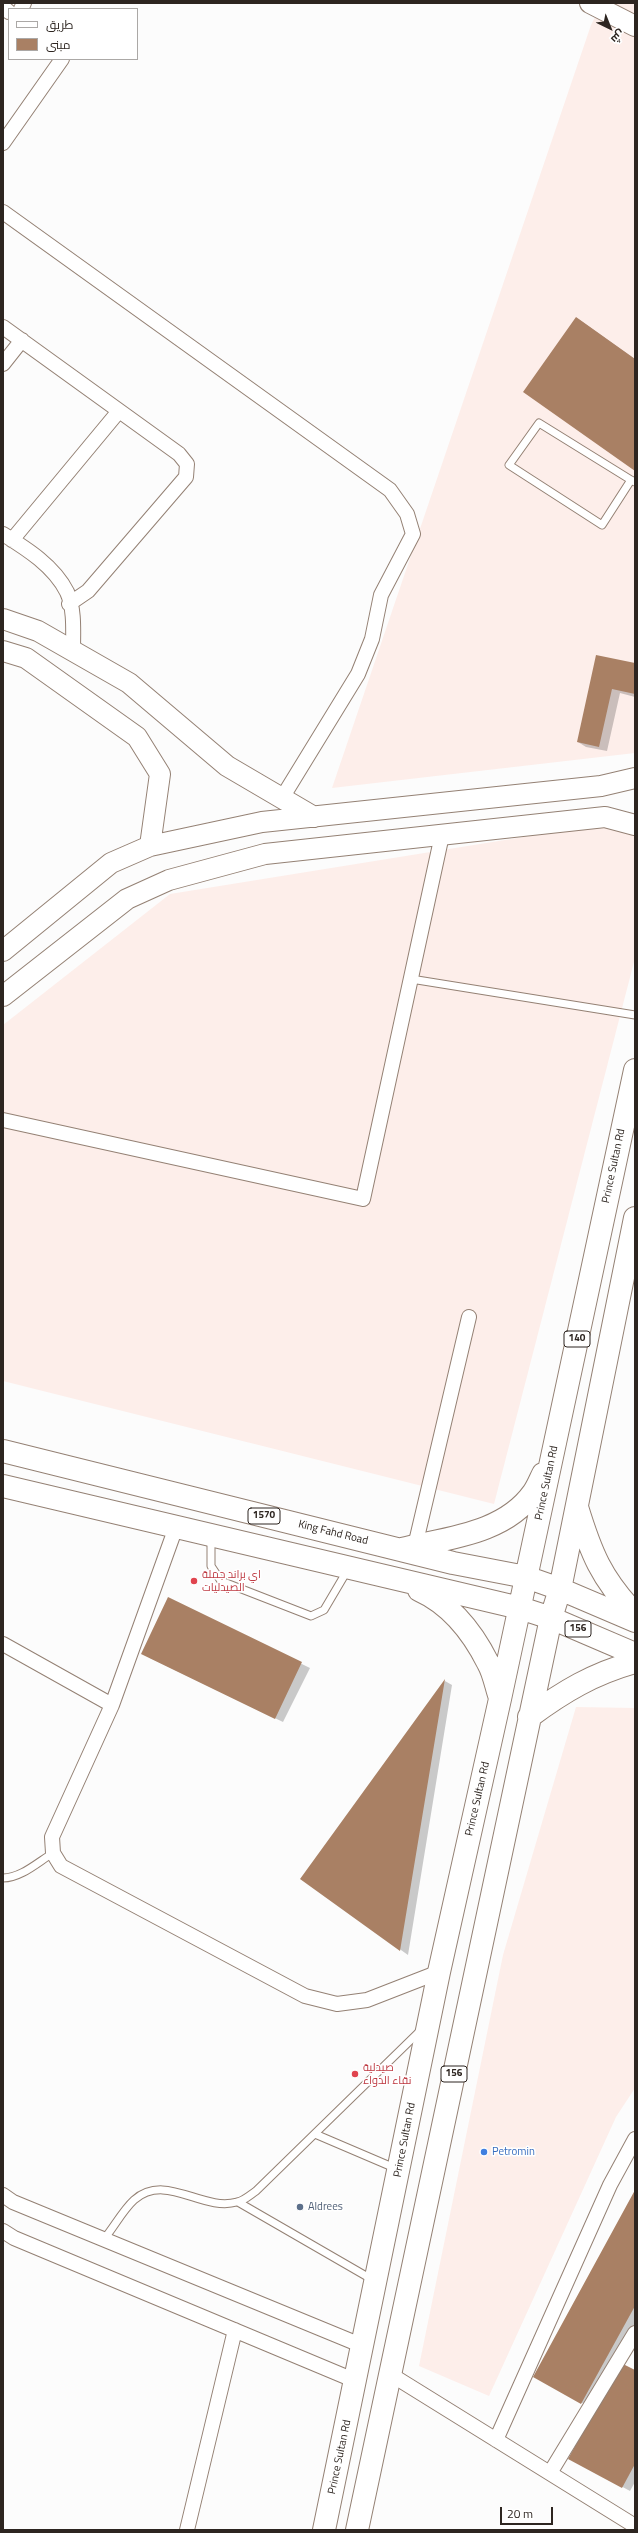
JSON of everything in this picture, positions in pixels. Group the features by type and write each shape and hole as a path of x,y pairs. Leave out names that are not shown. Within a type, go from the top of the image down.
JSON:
{"highway":[{"name":"Prince Sultan Rd","path":"324,2530 364,2346 439,1972 520,1608 635,1070"},
{"path":"551,1618 560,1589 635,1218"},
{"name":"King Fahd Road","path":"3,1452 406,1548 453,1563 526,1577 560,1589 635,1621"},
{"path":"406,1548 454,1539 488,1526 513,1512 533,1494 553,1453"},
{"path":"3,1486 520,1608"},
{"path":"577,1506 591,1552 600,1570 619,1596 635,1614"},
{"path":"395,1579 433,1596 460,1620 489,1664 500,1699"},
{"name":"156","path":"520,1608 551,1618 635,1654"},
{"name":"156","path":"357,2530 551,1618"},
{"path":"529,1717 562,1693 594,1675 635,1662"}],"street":[{"path":"590,3 635,26"},
{"path":"3,143 61,60"},
{"path":"3,212 390,490 407,514 413,534 381,595 372,639 358,674 282,798"},
{"path":"3,327 179,454 187,464 186,476 88,591 69,604"},
{"path":"3,364 22,340"},
{"path":"73,651 73,623 67,593 51,571 30,551 7,537 119,411"},
{"path":"3,619 38,631 129,683 227,766 314,817"},
{"path":"3,651 26,658 137,737 160,774 150,846"},
{"path":"3,951 111,864 150,846 262,822 601,786 635,778"},
{"path":"516,795 518,826"},
{"path":"3,996 127,899 169,880 265,854 605,817 635,825"},
{"path":"3,1120 363,1199 442,835"},
{"path":"406,1548 469,1317"},
{"path":"176,1527 112,1705 52,1837 53,1853 62,1866 305,1996 337,2004 367,2000 439,1972"},
{"path":"3,1644 112,1705"},
{"path":"496,2440 610,2185 635,2140"},
{"path":"3,2195 13,2202 364,2346"},
{"path":"3,2231 14,2238 356,2381"},
{"path":"187,2530 235,2330"},
{"path":"550,2473 635,2333"},
{"path":"390,2374 635,2526"}],"lane":[{"path":"539,423 633,481 602,525 510,465 539,423"},
{"path":"411,980 635,1015"},
{"path":"211,1536 211,1566 222,1581 311,1616 324,1610 348,1568"},
{"path":"3,1878 11,1878 22,1873 53,1853"},
{"path":"104,2239 134,2200 150,2190 165,2189 221,2204 238,2202 256,2191 429,2023"},
{"path":"315,2134 399,2170"},
{"path":"238,2202 376,2282"}],"shaded area":[{"path":"602,3 635,3 635,753 332,788 591,25"},
{"path":"635,819 635,958 494,1504 3,1381 3,1025 170,894"},
{"path":"576,1707 635,1708 635,2088 616,2117 489,2396 419,2366 503,1955"}],"building":[{"path":"576,317 635,359 635,471 523,392"},
{"path":"596,655 635,663 635,694 612,689 599,747 577,742"},
{"path":"168,1597 302,1662 275,1719 141,1654"},
{"path":"445,1679 400,1951 300,1879"},
{"path":"635,2190 635,2306 581,2404 533,2377"},
{"path":"621,2363 635,2370 635,2464 622,2488 568,2459"}],"place":[{"name":"اي براند جملة الصيدليات","path":"194,1581"},
{"name":"صيدلية نقاء الدواء","path":"355,2074"},
{"name":"Petromin","path":"484,2152"},
{"name":"Aldrees","path":"300,2207"}]}
